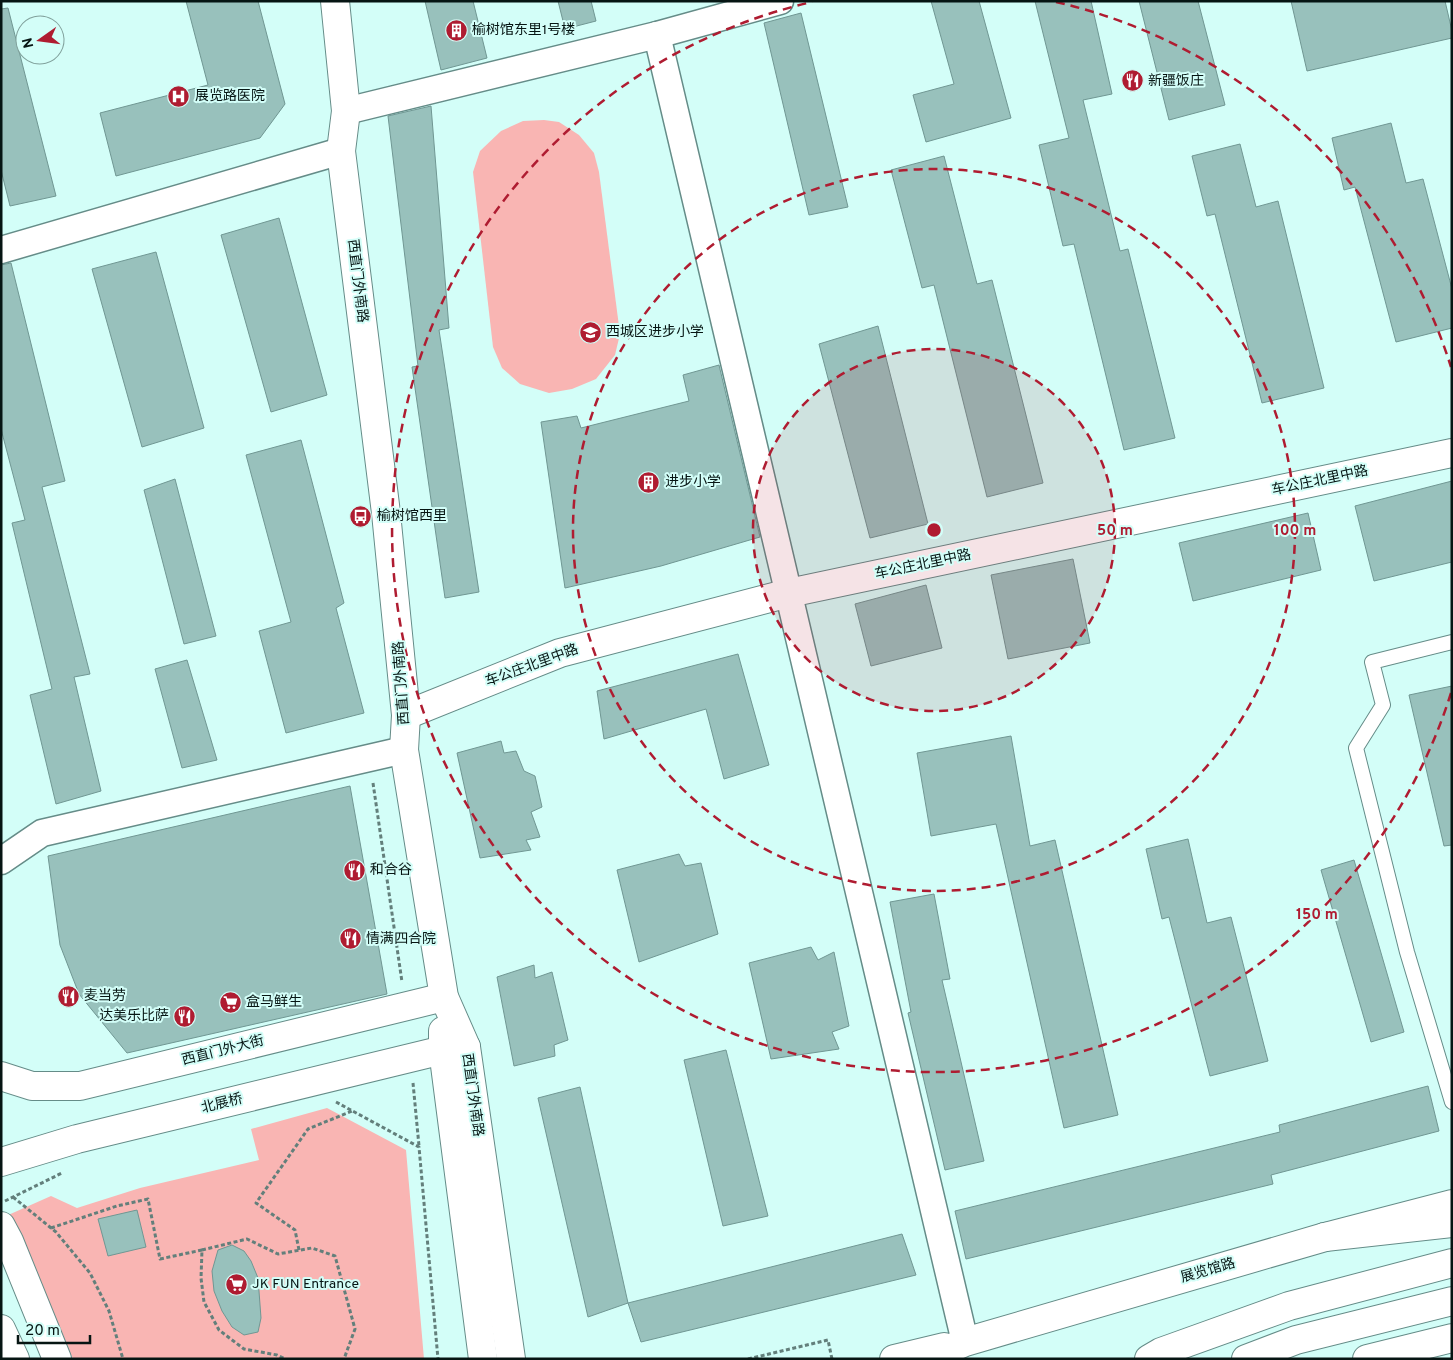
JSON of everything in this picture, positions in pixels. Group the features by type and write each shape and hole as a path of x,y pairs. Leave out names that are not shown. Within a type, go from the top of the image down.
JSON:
{"main road":[{"name":"西直门外南路","path":"335,1 346,111 341,151 386,513 406,715 404,750 444,997 510,1359"},
{"name":"车公庄北里中路","path":"406,715 560,653 789,594 1452,453"},
{"name":"西直门外大街","path":"1,1076 32,1086 80,1086 444,997"},
{"name":"西直门外南路","path":"454,1048 483,1359"},
{"name":"北展桥","path":"1,1162 77,1140 454,1048"},
{"name":"展览馆路","path":"894,1359 965,1342 1325,1237 1452,1204"},
{"path":"2,1214 9,1241 57,1359"},
{"path":"1325,1237 1452,1223"},
{"path":"1149,1359 1161,1352 1289,1306 1452,1263"},
{"path":"1246,1359 1296,1340 1452,1302"},
{"path":"1,1329 15,1359"},
{"path":"1367,1359 1452,1338"},
{"name":"展览馆路","path":"927,1359 965,1342"}],"street":[{"path":"346,111 657,35 780,1"},
{"path":"657,35 965,1342"},
{"path":"1,250 341,151"},
{"path":"1,861 42,833 404,750"}],"lane":[{"path":"1452,642 1372,662 1383,705 1356,748 1407,952 1452,1102"}],"path":[{"path":"370,758 403,987"},
{"path":"329,1098 419,1147 438,1359"},
{"path":"299,1250 295,1230 256,1203 308,1129 352,1111"},
{"path":"2,1214 13,1197 65,1171"},
{"path":"13,1197 51,1228 90,1272 109,1311 123,1359"},
{"path":"51,1228 117,1206 148,1198 160,1259 247,1239 278,1254 312,1248 335,1256 355,1329 344,1359"},
{"path":"202,1250 200,1278 204,1302 220,1330 244,1349 277,1355 285,1359"},
{"path":"748,1359 828,1340 832,1359"}],"shaded area":[{"path":"544,120 559,122 579,135 594,153 599,172 620,334 615,355 596,379 572,389 549,393 520,384 502,368 493,347 473,172 480,151 501,131 523,121"},
{"path":"327,1108 406,1150 424,1359 73,1359 6,1216 51,1196 77,1208 140,1188 259,1160 251,1129"}],"building":[{"name":"展览路医院","path":"186,1 258,1 285,104 260,138 116,176 100,113 208,85"},
{"name":"榆树馆东里1号楼","path":"425,1 473,1 487,58 441,70"},
{"path":"558,1 591,1 596,21 565,29"},
{"path":"931,1 979,1 1011,118 926,142 913,95 954,84"},
{"path":"1035,1 1091,1 1112,94 1083,100 1120,251 1128,249 1175,438 1124,450 1074,244 1063,246 1039,145 1069,138"},
{"path":"1139,1 1198,1 1225,105 1169,120"},
{"path":"1291,1 1445,1 1452,38 1307,71"},
{"path":"8,8 15,35 15,65 23,65 56,196 10,206 1,170 1,9"},
{"path":"801,13 848,207 809,215 764,23"},
{"path":"431,106 449,328 439,330 479,592 445,598 412,367 418,366 388,116"},
{"path":"1391,123 1406,183 1423,179 1452,289 1452,328 1396,342 1355,187 1344,190 1332,138"},
{"path":"1240,144 1256,207 1278,201 1324,388 1262,403 1215,214 1207,216 1192,156"},
{"path":"944,156 977,284 992,280 1043,483 987,497 934,285 922,288 891,170"},
{"path":"279,218 327,395 271,412 221,235"},
{"path":"156,252 204,428 142,447 92,269"},
{"path":"11,263 65,481 42,487 90,674 74,677 101,791 56,804 30,695 52,689 12,523 25,520 1,429 1,265"},
{"path":"878,326 928,524 870,538 819,344"},
{"name":"进步小学","path":"719,365 760,537 661,566 565,588 541,422 577,416 581,428 689,401 683,375"},
{"path":"301,440 344,603 336,608 364,713 286,733 259,631 291,622 246,455"},
{"path":"175,479 216,636 184,644 144,490"},
{"path":"1452,481 1452,562 1374,581 1355,506"},
{"path":"1308,513 1321,570 1193,601 1179,543"},
{"path":"1073,559 1090,643 1008,659 991,575"},
{"path":"926,585 942,648 871,666 855,604"},
{"path":"738,654 769,765 724,779 706,709 604,739 597,691"},
{"path":"187,660 217,760 182,768 155,669"},
{"path":"1452,686 1452,845 1444,846 1409,695"},
{"path":"1011,736 1030,846 1055,840 1118,1115 1064,1128 996,824 931,836 917,753"},
{"path":"501,741 504,753 516,751 524,771 535,776 542,807 531,812 540,837 526,840 531,850 480,858 457,753"},
{"path":"350,786 387,994 127,1053 79,994 60,945 48,856"},
{"path":"1188,839 1207,923 1231,917 1268,1061 1210,1076 1169,917 1162,919 1146,849"},
{"path":"679,854 685,866 701,863 718,934 639,962 617,870"},
{"path":"1354,860 1404,1032 1371,1042 1321,870"},
{"path":"934,894 950,979 942,980 984,1161 945,1170 908,1013 911,1012 890,902"},
{"path":"811,947 818,960 834,952 849,1026 832,1032 839,1049 771,1059 749,963"},
{"path":"534,965 535,978 552,972 568,1040 554,1045 555,1056 514,1066 497,977"},
{"path":"726,1050 768,1216 723,1226 684,1060"},
{"path":"1428,1086 1439,1131 1271,1175 1273,1184 966,1259 955,1211 1280,1132 1279,1125"},
{"path":"580,1087 628,1303 588,1317 538,1098"},
{"path":"137,1210 146,1247 108,1256 98,1219"},
{"path":"902,1234 916,1275 641,1342 628,1303"},
{"name":"JK FUN Entrance","path":"232,1245 244,1251 251,1261 258,1278 261,1318 258,1332 244,1335 232,1327 222,1311 214,1291 212,1271 218,1250"}],"place":[{"name":"榆树馆东里1号楼","path":"456,30"},
{"name":"新疆饭庄","path":"1132,81"},
{"name":"展览路医院","path":"179,96"},
{"name":"西城区进步小学","path":"590,332"},
{"name":"进步小学","path":"649,482"},
{"name":"榆树馆西里","path":"361,516"},
{"name":"和合谷","path":"354,870"},
{"name":"情满四合院","path":"350,939"},
{"name":"麦当劳","path":"68,996"},
{"name":"盒马鲜生","path":"230,1002"},
{"name":"达美乐比萨","path":"185,1016"},
{"name":"JK FUN Entrance","path":"236,1284"}]}
